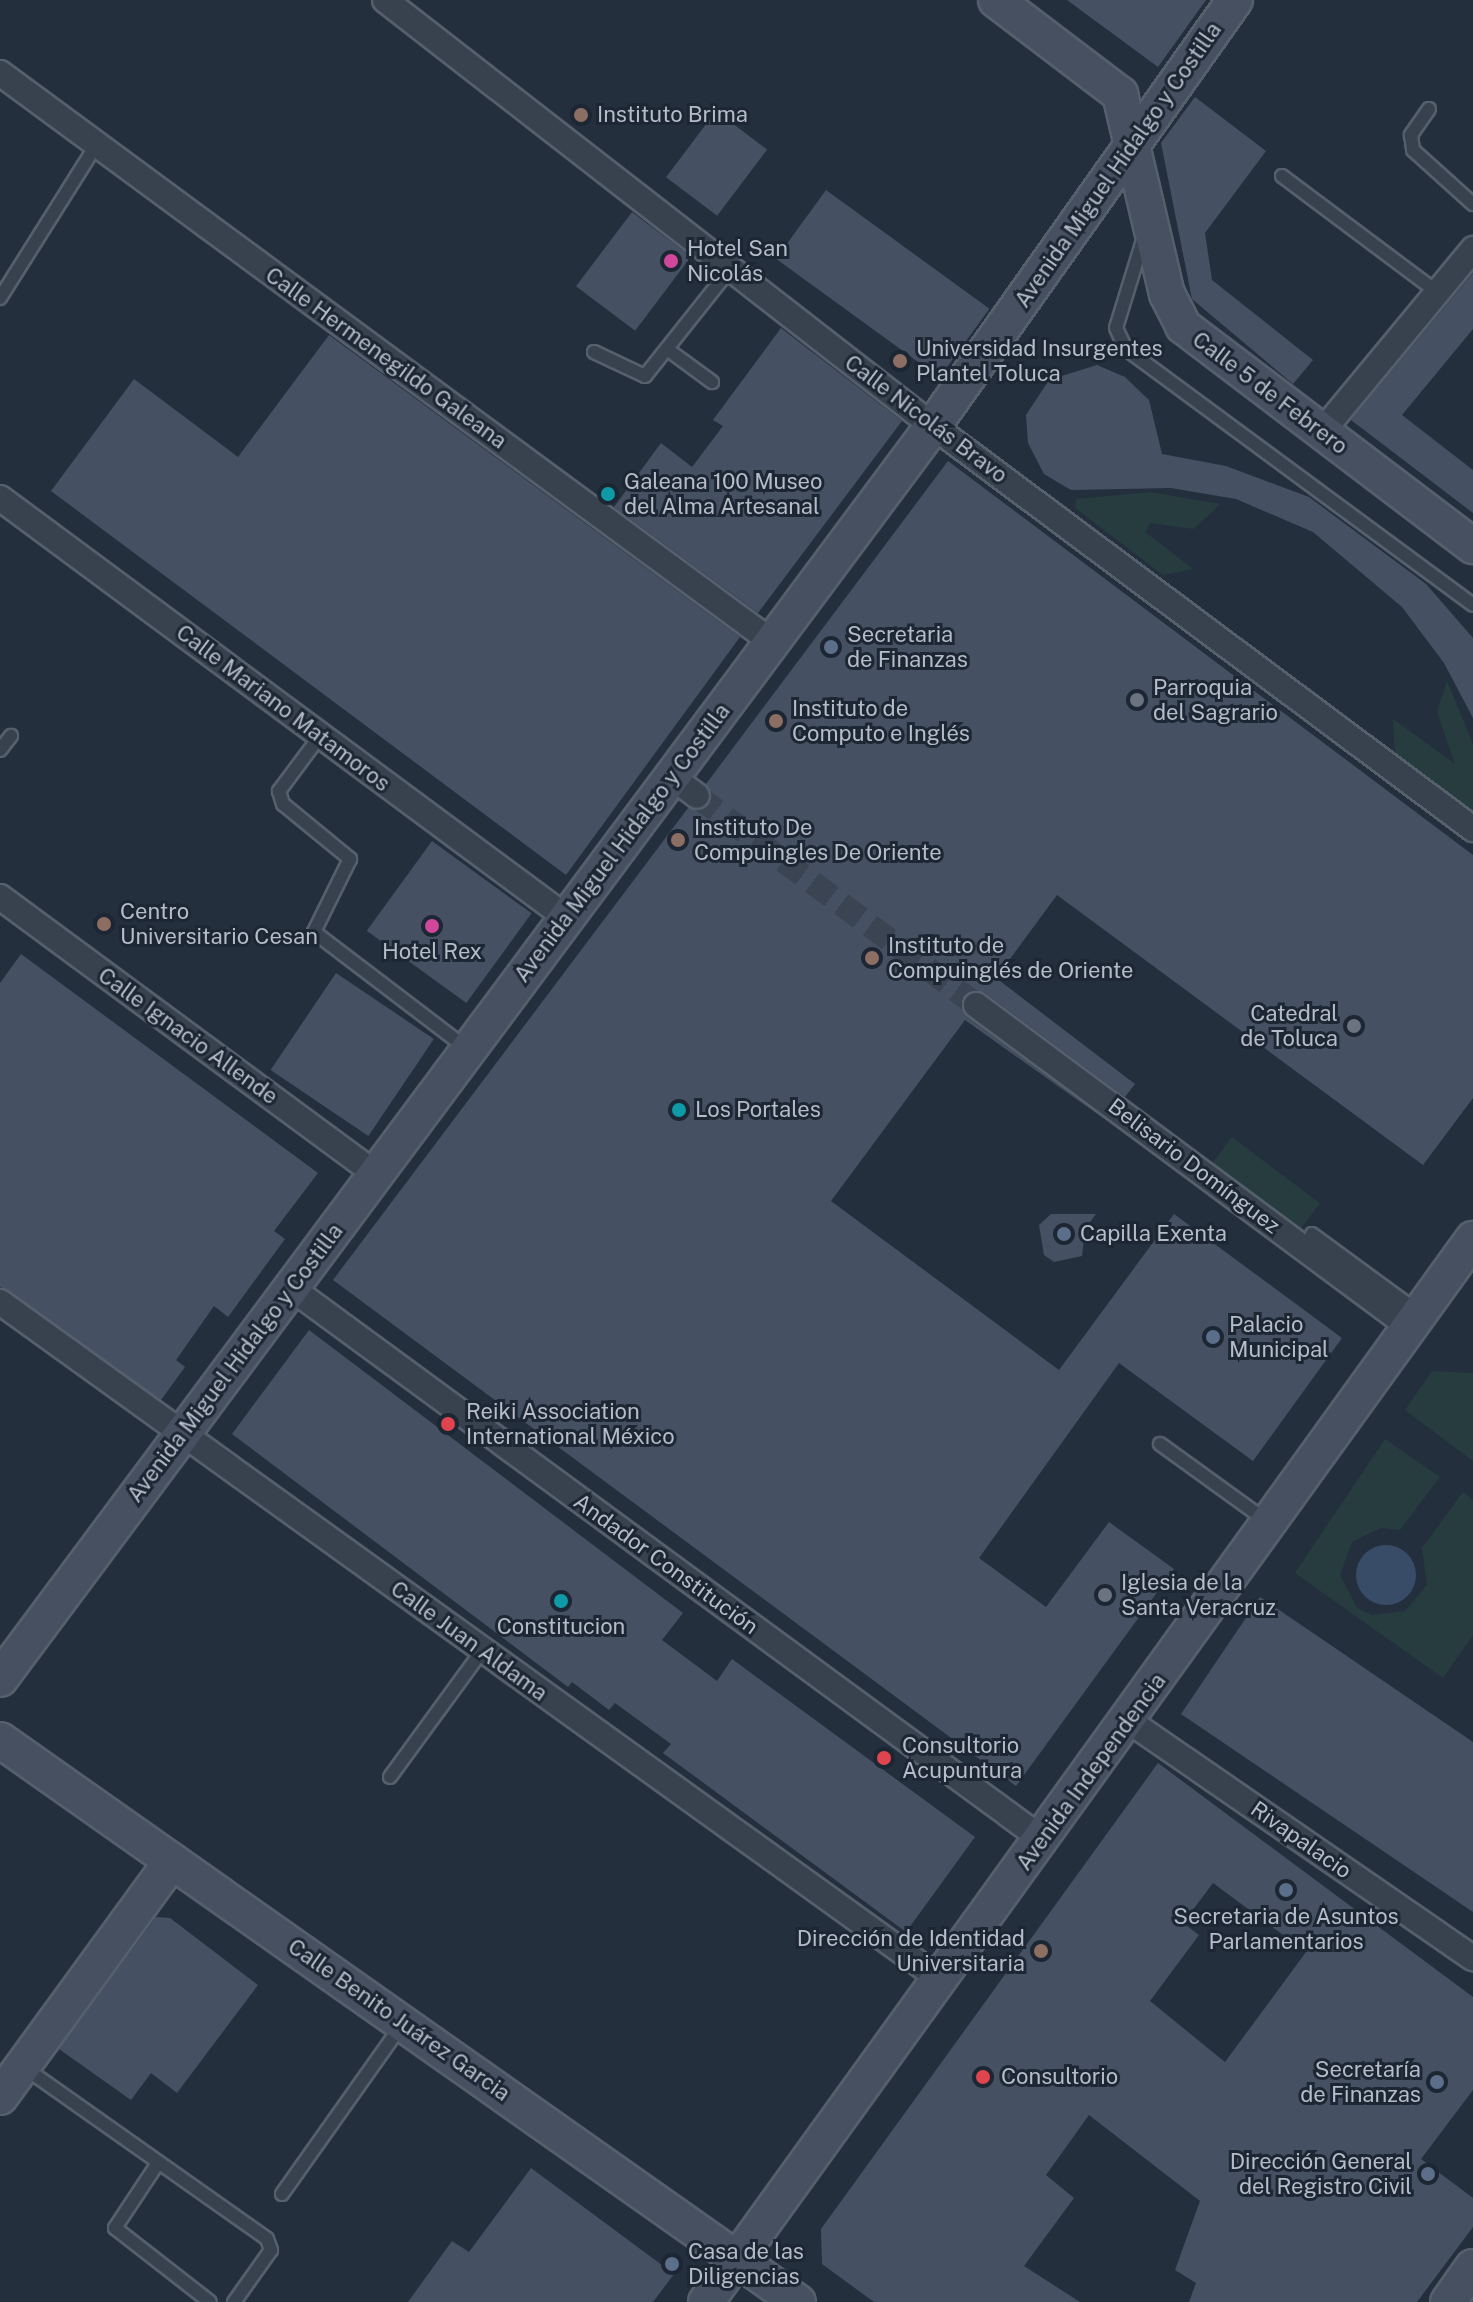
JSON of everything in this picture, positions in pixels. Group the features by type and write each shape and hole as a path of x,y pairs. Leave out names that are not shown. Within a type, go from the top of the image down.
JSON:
{"main road":[{"name":"Calle 5 de Febrero","path":"996,0 1120,94 1133,141 1148,223 1183,326 1473,546"},
{"name":"Avenida Miguel Hidalgo y Costilla","path":"0,1679 567,918 684,786 772,642 933,426 1235,0"},
{"name":"Avenida Independencia","path":"706,2302 1129,1721 1473,1239"},
{"name":"Calle Benito Juárez Garcia","path":"0,1740 798,2302"},
{"path":"0,2097 172,1861"},
{"path":"1448,2302 1473,2267"}],"street":[{"name":"Calle Nicolás Bravo","path":"385,0 933,426 1473,829"},
{"name":"Calle Hermenegildo Galeana","path":"0,73 772,642"},
{"path":"1321,433 1473,249"},
{"name":"Calle Mariano Matamoros","path":"0,498 567,918"},
{"name":"Calle Ignacio Allende","path":"0,897 376,1174"},
{"name":"Belisario Domínguez","path":"976,1005 1416,1321"},
{"name":"Andador Constitución","path":"291,1288 1042,1839"},
{"name":"Calle Juan Aldama","path":"0,1302 940,1979"},
{"name":"Rivapalacio","path":"1129,1721 1473,1958"}],"lane":[{"path":"1429,109 1411,135 1413,150 1473,204"},
{"path":"0,298 97,144"},
{"path":"1282,176 1437,292"},
{"path":"1148,223 1116,328 1126,349 1473,605"},
{"path":"594,352 645,376 731,268"},
{"path":"667,349 712,382"},
{"path":"0,750 11,736"},
{"path":"320,736 279,791 283,804 350,859 314,932 469,1050"},
{"path":"1312,1234 1416,1321"},
{"path":"1160,1444 1270,1524"},
{"path":"390,1777 482,1651"},
{"path":"282,2194 403,2023"},
{"path":"23,2066 271,2244 234,2302"},
{"path":"158,2163 115,2228 210,2302"}],"green space":[{"path":"1151,492 1220,504 1194,529 1150,523 1145,532 1193,569 1163,575 1075,508 1076,499"},
{"path":"1447,681 1473,744 1473,811 1395,753 1393,719 1455,764 1437,712"},
{"path":"1232,1137 1320,1203 1297,1234 1209,1167"},
{"path":"1432,1371 1473,1373 1473,1461 1405,1410"},
{"path":"1385,1439 1440,1477 1400,1530 1381,1528 1352,1542 1340,1575 1357,1608 1372,1615 1405,1611 1427,1585 1422,1548 1463,1492 1473,1500 1473,1635 1443,1678 1295,1573"}],"water":[{"path":"1386,1545 1407,1554 1416,1575 1407,1596 1386,1605 1365,1596 1356,1575 1365,1554"}],"building":[{"path":"1067,0 1206,0 1158,67"},
{"path":"1195,97 1266,151 1205,233 1212,280 1313,360 1293,384 1192,299 1161,143"},
{"path":"716,111 767,150 717,216 666,177"},
{"path":"826,190 989,309 939,377 776,259"},
{"path":"632,212 691,257 635,331 576,286"},
{"path":"1473,273 1473,329 1402,415 1473,470 1473,513 1351,420"},
{"path":"781,328 902,421 758,613 614,507 661,443 692,467 723,426 713,420"},
{"path":"329,335 740,637 566,875 51,491 134,379 238,457"},
{"path":"1097,365 1125,377 1149,400 1162,454 1226,466 1309,497 1426,584 1473,638 1473,718 1444,663 1402,607 1313,532 1236,499 1171,488 1071,490 1044,474 1028,443 1026,415 1049,380"},
{"name":"Los Portales","path":"948,461 1473,855 1473,1098 1423,1165 1057,895 996,978 1135,1084 1125,1097 985,993 971,991 961,1003 967,1017 1107,1121 965,1020 831,1201 1059,1370 1174,1214 1342,1338 1253,1461 1119,1363 979,1558 1046,1607 1109,1522 1174,1569 1016,1786 333,1280 688,808 709,804 706,784"},
{"path":"432,841 532,913 466,1003 367,931"},
{"path":"21,954 318,1173 274,1231 285,1239 228,1317 214,1306 176,1360 185,1367 161,1400 0,1287 0,983"},
{"path":"336,973 434,1039 368,1136 271,1070"},
{"name":"Capilla Exenta","path":"1051,1214 1096,1214 1085,1229 1082,1256 1054,1262 1044,1255 1039,1225"},
{"path":"309,1330 683,1613 662,1640 717,1681 732,1659 975,1837 906,1932 663,1753 671,1744 615,1703 609,1710 572,1682 568,1687 232,1434"},
{"path":"1260,1597 1473,1742 1473,1912 1181,1714"},
{"path":"1158,1763 1473,1997 1473,2090 1421,2159 1473,2198 1473,2227 1417,2302 1189,2302 1196,2283 1175,2270 1200,2201 1089,2115 1046,2175 1074,2198 1024,2266 1080,2302 874,2302 822,2264 821,2229","holes":["1213,1883 1306,1952 1225,2062 1150,2001 1199,1935 1183,1923"]},
{"path":"156,1917 170,1918 258,1985 177,2093 151,2073 131,2100 59,2049"},
{"path":"531,2168 674,2274 653,2302 408,2302 452,2241 469,2252"}],"tunnel":[{"path":"697,796 976,1005"}],"place":[{"name":"Instituto Brima","path":"581,115"},
{"name":"Hotel San Nicolás","path":"671,261"},
{"name":"Universidad Insurgentes Plantel Toluca","path":"900,361"},
{"name":"Galeana 100 Museo del Alma Artesanal","path":"608,494"},
{"name":"Secretaria de Finanzas","path":"831,647"},
{"name":"Parroquia del Sagrario","path":"1137,700"},
{"name":"Instituto de Computo e Inglés","path":"776,721"},
{"name":"Instituto De Compuingles De Oriente","path":"678,840"},
{"name":"Centro Universitario Cesan","path":"104,924"},
{"name":"Hotel Rex","path":"432,926"},
{"name":"Instituto de Compuinglés de Oriente","path":"872,958"},
{"name":"Catedral de Toluca","path":"1354,1026"},
{"name":"Los Portales","path":"679,1110"},
{"name":"Capilla Exenta","path":"1064,1234"},
{"name":"Palacio Municipal","path":"1213,1337"},
{"name":"Reiki Association International México","path":"448,1424"},
{"name":"Iglesia de la Santa Veracruz","path":"1105,1595"},
{"name":"Constitucion","path":"561,1601"},
{"name":"Consultorio Acupuntura","path":"884,1758"},
{"name":"Secretaria de Asuntos Parlamentarios","path":"1286,1890"},
{"name":"Dirección de Identidad Universitaria","path":"1041,1951"},
{"name":"Consultorio","path":"983,2077"},
{"name":"Secretaría de Finanzas","path":"1437,2082"},
{"name":"Dirección General del Registro Civil","path":"1428,2174"},
{"name":"Casa de las Diligencias","path":"672,2264"}]}
